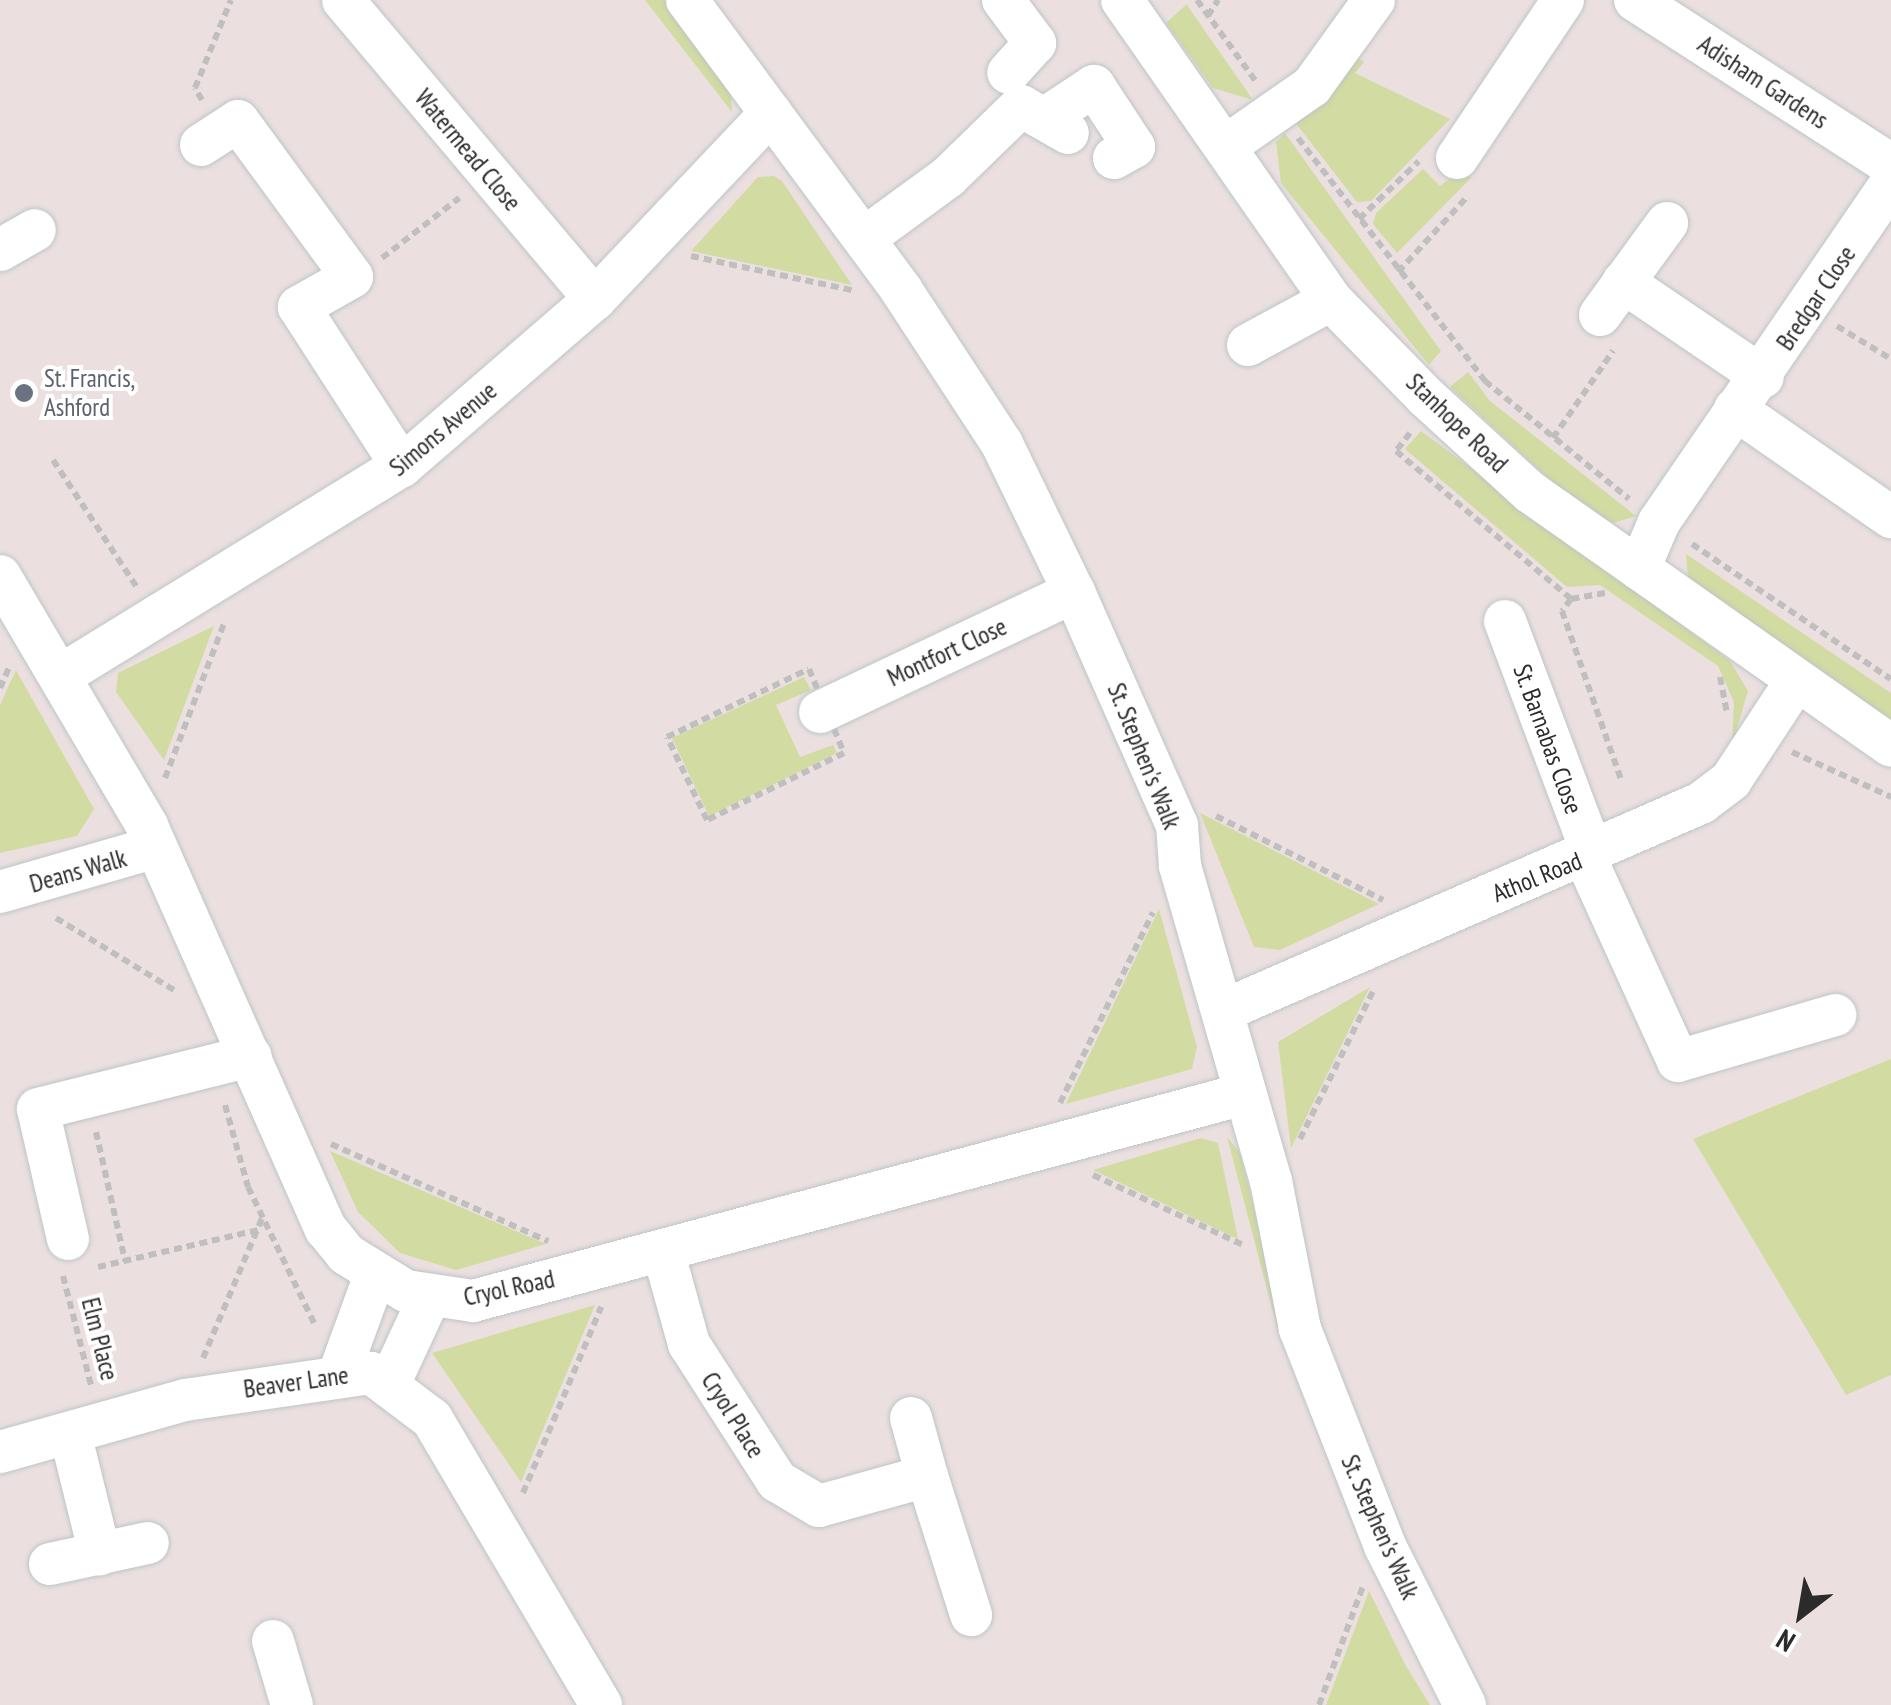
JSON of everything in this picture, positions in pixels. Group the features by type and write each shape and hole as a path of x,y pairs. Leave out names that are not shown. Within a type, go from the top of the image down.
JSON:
{"street":[{"name":"Watermead Close","path":"343,0 595,300"},
{"name":"St. Stephen's Walk","path":"687,0 902,290 1002,444 1074,592 1178,846 1227,1009 1244,1094 1272,1181 1300,1329 1385,1546 1465,1705"},
{"path":"1003,0 1035,44 1030,98"},
{"name":"Stanhope Road","path":"1122,0 1331,300 1428,398 1630,586 1796,681 1891,746"},
{"path":"1226,146 1312,86 1374,0"},
{"path":"1457,158 1563,0"},
{"name":"Adisham Gardens","path":"1635,0 1891,165"},
{"path":"866,238 948,178 1030,98 1094,86 1134,147 1114,158"},
{"name":"Simons Avenue","path":"60,676 402,466 595,300 771,114"},
{"path":"211,139 238,121 352,277 299,307 402,466"},
{"name":"Bredgar Close","path":"1630,586 1735,409 1810,310 1891,183"},
{"path":"1667,223 1614,313 1763,377"},
{"path":"1248,345 1331,300"},
{"path":"1735,409 1891,517"},
{"name":"Cryol Road","path":"0,576 156,847 236,1060 292,1147 326,1229 375,1274 428,1300 473,1301 1244,1094"},
{"name":"Montfort Close","path":"824,710 1074,592"},
{"name":"St. Barnabas Close","path":"1505,622 1589,856 1678,1061 1835,1015"},
{"name":"Athol Road","path":"1227,1009 1589,856 1701,803 1744,728 1796,681"},
{"name":"Deans Walk","path":"0,892 156,847"},
{"path":"63,1257 38,1109 236,1060"},
{"name":"Cryol Place","path":"663,1251 689,1344 777,1481 819,1506 927,1476"},
{"path":"339,1374 375,1274"},
{"path":"428,1300 390,1382 432,1420 506,1535 602,1705"},
{"name":"Beaver Lane","path":"0,1452 86,1434 185,1400 339,1374 390,1382"},
{"path":"911,1418 971,1615"},
{"path":"86,1434 100,1554"},
{"path":"50,1564 148,1544"},
{"path":"272,1641 292,1705"}],"path":[{"path":"211,139 195,88 230,0"},
{"path":"1208,16 1218,0"},
{"path":"1359,219 1442,139 1457,158"},
{"path":"352,277 489,175"},
{"path":"680,254 863,292 878,309 902,290"},
{"path":"1398,272 1463,355"},
{"path":"1810,310 1891,359"},
{"path":"1553,438 1614,313"},
{"path":"1428,398 1396,451 1572,599"},
{"path":"52,460 156,616"},
{"path":"1622,782 1562,611 1572,599 1630,586"},
{"path":"163,784 230,608"},
{"path":"1712,667 1724,682 1744,728 1891,797"},
{"path":"808,669 824,710 844,753 707,820 667,737 808,669"},
{"path":"1036,1151 1028,1122 1056,1113 1160,898 1158,877 1178,846 1195,806 1390,904 1403,932 1272,1181"},
{"path":"42,910 193,1002"},
{"path":"236,1060 230,1142 262,1218 339,1374"},
{"path":"92,1116 126,1260"},
{"path":"292,1147 322,1140 604,1266 602,1304 521,1498 534,1519 506,1535"},
{"path":"1103,1160 1086,1172 1246,1247"},
{"path":"185,1400 262,1218"},
{"path":"63,1257 126,1260 258,1230"},
{"path":"1243,1230 1252,1265"},
{"name":"Elm Place","path":"63,1257 86,1434"},
{"path":"1318,1705 1370,1579 1360,1558 1385,1546"}],"green space":[{"path":"645,0 665,0 730,85 732,112"},
{"path":"1187,4 1253,100 1213,88 1166,23"},
{"path":"1353,56 1364,62 1355,73 1450,119 1371,201 1357,202 1291,117"},
{"path":"1285,133 1441,351 1429,365 1281,183 1276,142"},
{"path":"1463,168 1471,178 1397,253 1373,224 1376,213 1423,169 1440,186"},
{"path":"774,176 782,181 852,285 691,251 758,177"},
{"path":"1468,372 1490,401 1636,516 1613,523 1580,508 1450,387"},
{"path":"1421,431 1730,661 1748,691 1732,746 1734,702 1718,666 1600,585 1567,587 1405,449"},
{"path":"1686,554 1891,693 1891,727 1688,578"},
{"path":"214,626 164,760 116,692 118,673"},
{"path":"16,670 94,809 77,836 0,853 0,705"},
{"path":"804,677 811,690 776,705 800,757 833,745 837,753 709,816 672,738"},
{"path":"1200,813 1379,904 1280,950 1254,947"},
{"path":"1159,909 1197,1047 1192,1069 1066,1104"},
{"path":"1370,987 1291,1148 1278,1042"},
{"path":"1891,1059 1891,1375 1846,1395 1693,1139"},
{"path":"1227,1137 1240,1153 1285,1329 1277,1327"},
{"path":"1201,1138 1218,1143 1238,1239 1093,1170"},
{"path":"330,1151 546,1244 456,1270 400,1253 358,1212"},
{"path":"595,1305 521,1482 432,1353"},
{"path":"1369,1591 1406,1666 1430,1705 1326,1705"}],"place":[{"name":"St. Francis, Ashford","path":"24,393"}]}
